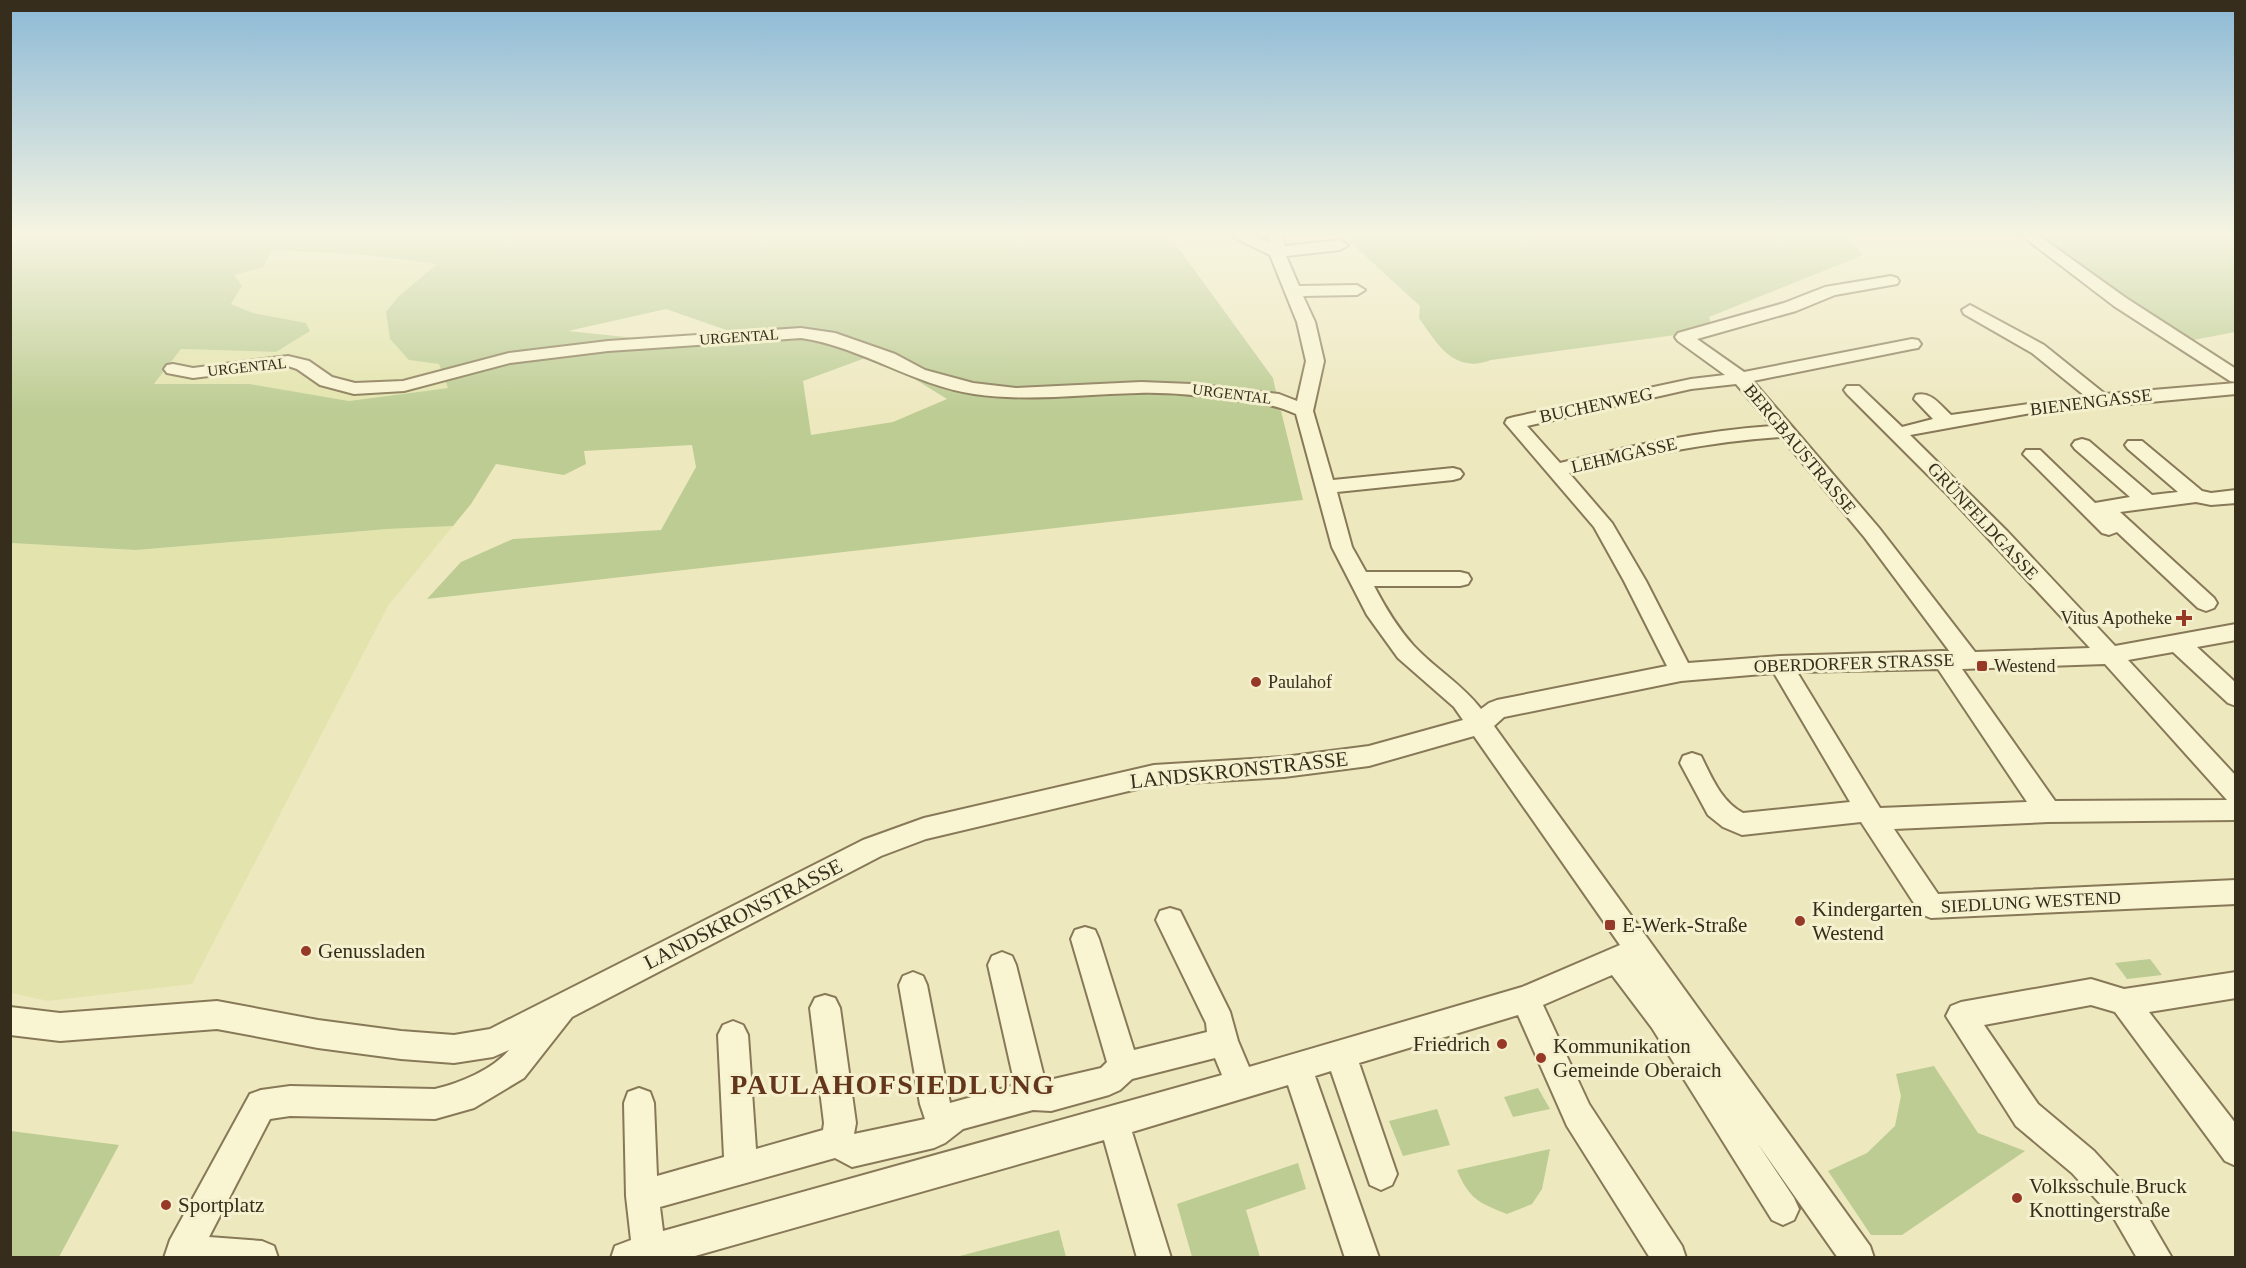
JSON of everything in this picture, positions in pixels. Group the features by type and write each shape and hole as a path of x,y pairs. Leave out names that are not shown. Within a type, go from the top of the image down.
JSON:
{"street":[{"path":"1295,294 1306,322 1315,361 1304,411 1342,547 1378,615 1406,652 1462,701 1480,725 1628,955 1858,1257"},
{"name":"BERGBAUSTRASSE","path":"1823,294 1790,307 1684,337 1741,378 1872,533 1968,659"},
{"path":"2109,294 2235,378"},
{"path":"1970,310 2038,349 2099,399"},
{"name":"URGENTAL","path":"173,369 193,373 288,361 303,365 326,381 354,389 404,386 509,358 608,346 801,333 828,337 889,358 919,374 972,388 1016,393 1141,387 1191,389 1279,400 1304,411"},
{"path":"1741,378 1911,344"},
{"name":"BUCHENWEG","path":"1556,470 1514,423 1691,384 1741,378"},
{"name":"BIENENGASSE","path":"1911,429 1946,421 2099,399 2235,388"},
{"name":"GRÜNFELDGASSE","path":"1853,390 1904,438 2109,655"},
{"path":"1923,399 1946,421"},
{"name":"LEHMGASSE","path":"1681,672 1635,581 1602,523 1556,470 1656,446 1724,435 1785,431"},
{"path":"2082,445 2148,502"},
{"path":"2135,445 2196,496"},
{"path":"2033,454 2178,595 2206,603"},
{"path":"1326,487 1453,474"},
{"path":"2235,496 2211,499 2196,496 2103,507 2235,631"},
{"path":"1358,579 1460,579"},
{"name":"OBERDORFER STRASSE","path":"1480,725 1497,709 1681,672 1780,664 2109,655 2235,631"},
{"path":"2178,643 2235,697"},
{"path":"2109,655 2235,793"},
{"path":"1943,659 2048,812"},
{"name":"SIEDLUNG WESTEND","path":"1780,664 1870,815 1931,906 2235,892"},
{"name":"LANDSKRONSTRASSE","path":"10,1021 60,1027 217,1015 318,1034 401,1045 454,1049 493,1043 872,848 924,829 1154,775 1284,767 1369,756 1480,725"},
{"path":"1692,763 1718,811 1742,824 1870,815 2235,810"},
{"path":"1170,920 1220,1022 1223,1042 1242,1085"},
{"path":"1085,939 1124,1067"},
{"path":"639,1103 642,1196 655,1253 1242,1085 1526,999 1628,955"},
{"path":"1628,955 1645,993 1755,1170 1783,1209"},
{"path":"1002,965 1033,1095"},
{"path":"913,985 935,1104 944,1125"},
{"path":"2156,1257 2126,1209 2083,1162 2027,1115 1961,1016 2091,992 2124,1002 2235,985"},
{"path":"1526,999 1578,1115 1670,1257"},
{"path":"2124,1002 2235,1150"},
{"path":"262,1257 181,1255 261,1106 290,1101 435,1104 463,1097 513,1068 564,1008"},
{"path":"825,1008 840,1123 837,1142"},
{"path":"733,1035 741,1169"},
{"path":"642,1196 837,1142 852,1151 934,1132 955,1116 1033,1095 1051,1096 1109,1080 1124,1067 1223,1042"},
{"path":"1341,1055 1381,1174"},
{"path":"1297,1068 1362,1257"},
{"path":"1114,1122 1154,1257"}],"green space":[{"path":"10,294 237,294 231,304 253,313 306,323 310,331 276,352 181,349 154,384 250,384 349,401 448,388 439,364 409,360 390,339 386,312 401,294 1212,294 1273,378 1276,392 1258,401 1281,411 1303,500 427,599 461,562 513,539 661,530 696,467 692,445 584,451 586,464 564,475 496,464 471,504 453,526 387,529 136,550 11,543","holes":["666,309 735,333 645,339 568,331","868,357 913,378 947,399 893,422 811,435 803,381"]},
{"path":"232,294 401,294 399,296 409,360 439,364 448,388 349,401 250,384 154,385 181,349 276,352 305,323 253,313 231,303"},
{"path":"1407,294 1766,294 1709,317 1712,327 1683,334 1478,363 1457,360 1440,347 1419,318 1420,306"},
{"path":"2120,294 2235,294 2235,332 2188,341"},
{"path":"453,526 388,606 192,984 48,1001 11,993 10,543 136,550 387,529"},
{"path":"2150,959 2162,975 2127,979 2115,963"},
{"path":"1934,1066 1978,1133 2025,1151 1902,1235 1871,1235 1828,1171 1867,1153 1895,1126 1901,1096 1896,1074"},
{"path":"1538,1088 1550,1109 1513,1117 1504,1097"},
{"path":"1437,1109 1450,1145 1403,1156 1389,1121"},
{"path":"11,1131 119,1145 59,1257 11,1257"},
{"path":"1550,1149 1542,1189 1532,1204 1507,1214 1476,1199 1466,1188 1457,1170"},
{"path":"1298,1163 1306,1189 1246,1210 1260,1257 1192,1257 1177,1204"},
{"path":"1059,1230 1066,1257 956,1257"}],"place":[{"name":"Vitus Apotheke","path":"2184,618"},
{"name":"Westend","path":"1982,666"},
{"name":"Paulahof","path":"1256,682"},
{"name":"Kindergarten Westend","path":"1800,921"},
{"name":"E-Werk-Straße","path":"1610,925"},
{"name":"Genussladen","path":"306,951"},
{"name":"Friedrich","path":"1502,1044"},
{"name":"Kommunikation Gemeinde Oberaich","path":"1541,1058"},
{"name":"Volksschule Bruck Knottingerstraße","path":"2017,1198"},
{"name":"Sportplatz","path":"166,1205"}],"district":[{"name":"PAULAHOFSIEDLUNG","path":"893,1084"}]}
